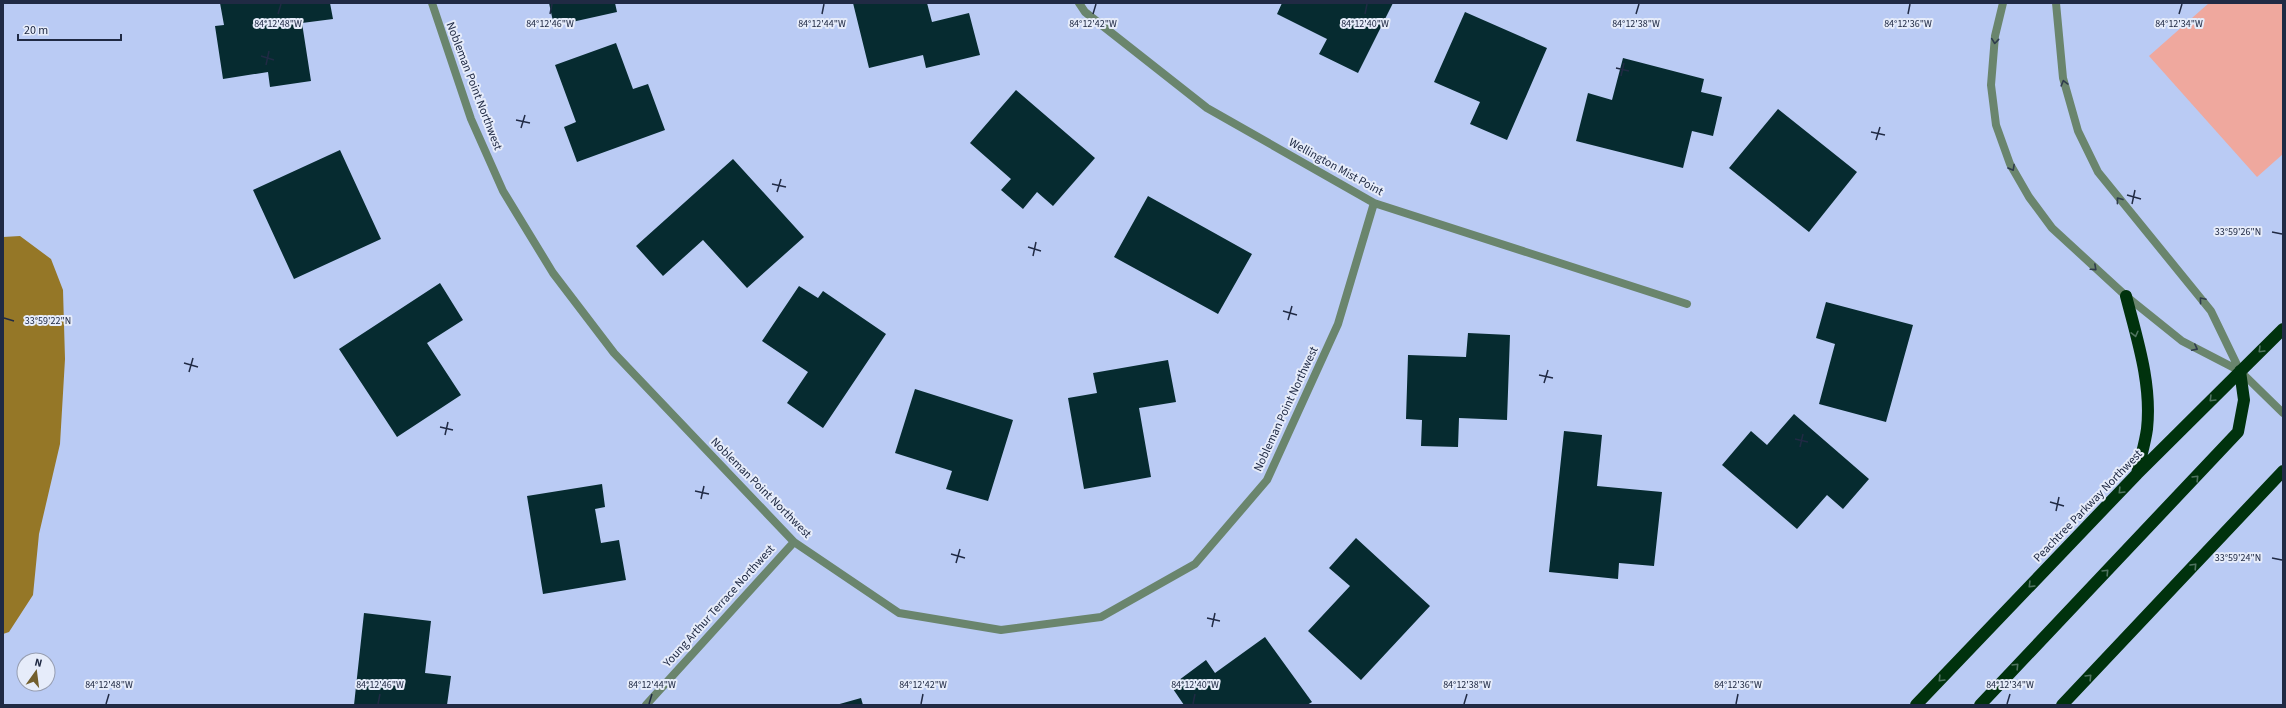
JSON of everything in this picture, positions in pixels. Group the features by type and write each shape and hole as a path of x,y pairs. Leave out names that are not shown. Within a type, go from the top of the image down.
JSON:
{"highway":[{"path":"2126,296 2138,344 2148,403 2146,429 2137,474"},
{"name":"Peachtree Parkway Northwest","path":"1916,705 2137,474 2283,328"},
{"path":"1980,705 2238,432 2244,400 2240,371"},
{"path":"2062,705 2283,471"}],"street":[{"name":"Nobleman Point Northwest","path":"432,3 471,119 503,190 553,273 614,353 794,542 899,613 1001,630 1101,617 1195,564 1267,480 1338,324 1374,203"},
{"name":"Wellington Mist Point","path":"1079,3 1085,12 1207,108 1374,203 1687,304"},
{"path":"2003,3 1995,36 1991,85 1996,125 2010,164 2030,197 2052,228 2126,296 2182,341 2240,371 2283,414"},
{"path":"2056,3 2063,78 2078,131 2098,172 2211,311 2240,371"},
{"name":"Young Arthur Terrace Northwest","path":"646,705 794,542"}],"shaded area":[{"path":"2209,3 2283,3 2283,154 2257,177 2149,56"},
{"path":"20,236 51,259 63,290 65,359 60,444 39,534 33,595 9,632 3,634 3,237"}],"building":[{"path":"220,3 330,3 333,19 302,23 311,81 270,87 268,72 223,79 215,26 224,25"},
{"path":"549,3 615,3 617,12 554,26"},
{"path":"853,3 927,3 932,22 969,13 980,55 926,68 923,55 869,68"},
{"path":"1282,3 1393,3 1358,73 1319,54 1327,39 1277,14"},
{"path":"1465,12 1547,48 1507,140 1470,124 1480,102 1434,82"},
{"path":"616,43 633,89 648,84 665,130 577,162 564,127 576,122 555,65"},
{"path":"1623,58 1704,79 1701,92 1722,97 1713,136 1692,131 1683,168 1576,141 1588,93 1612,100"},
{"path":"1016,90 1095,158 1053,206 1037,192 1023,209 1001,190 1011,179 970,143"},
{"path":"1778,109 1857,172 1809,232 1729,168"},
{"path":"340,150 381,239 294,279 253,190"},
{"path":"733,159 804,237 747,288 703,240 663,276 636,246"},
{"path":"1148,196 1252,254 1218,314 1114,257"},
{"path":"440,283 463,320 427,343 461,395 397,437 339,349"},
{"path":"799,286 818,298 823,291 886,334 823,428 787,403 808,372 762,341"},
{"path":"1826,302 1913,325 1886,422 1819,404 1835,344 1816,338"},
{"path":"1468,333 1510,335 1507,420 1459,418 1458,447 1421,446 1422,420 1406,419 1408,355 1466,357"},
{"path":"1168,360 1176,402 1139,408 1151,477 1084,489 1068,398 1097,393 1093,373"},
{"path":"915,389 1013,420 988,501 946,489 952,471 895,453"},
{"path":"1794,414 1869,479 1843,509 1827,495 1797,529 1722,465 1751,431 1767,445"},
{"path":"1564,431 1602,435 1597,486 1662,492 1654,566 1619,563 1618,579 1549,572"},
{"path":"602,484 605,507 595,509 601,543 619,540 626,580 543,594 527,496"},
{"path":"1356,538 1430,606 1361,680 1308,631 1350,586 1329,568"},
{"path":"364,613 431,621 425,673 451,676 447,705 354,705"},
{"path":"1265,637 1312,702 1307,705 1184,705 1171,686 1206,660 1215,673"},
{"path":"861,698 863,705 836,705"}]}
